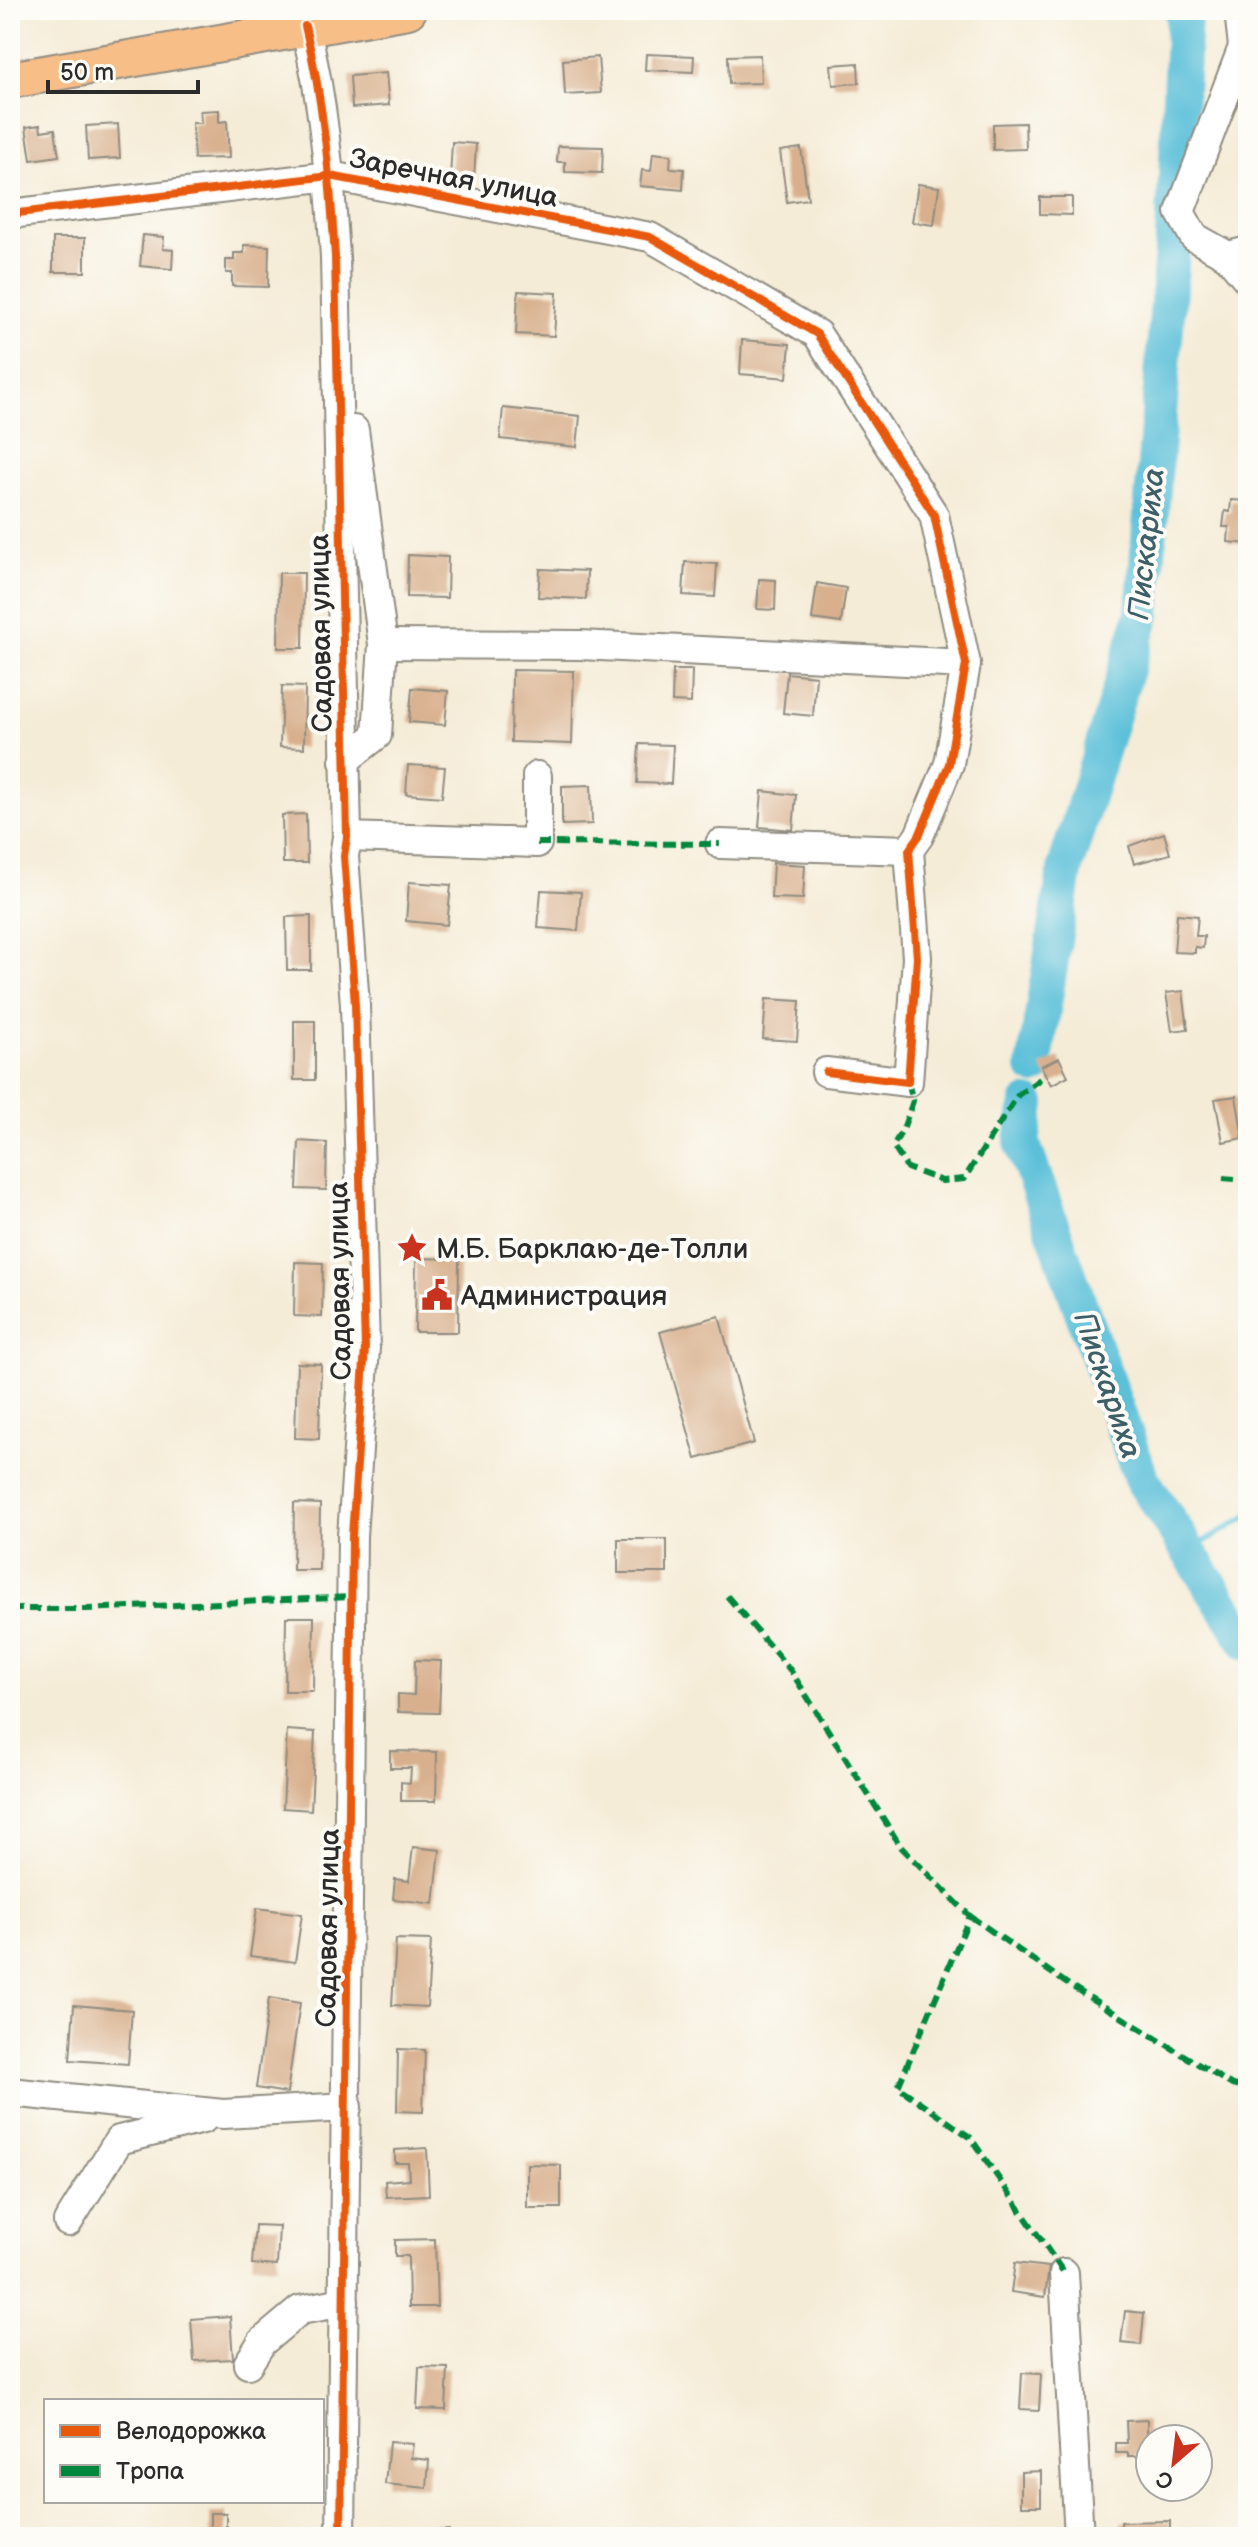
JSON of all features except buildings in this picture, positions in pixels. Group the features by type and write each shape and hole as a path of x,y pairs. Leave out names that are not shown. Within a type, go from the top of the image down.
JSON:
{"main road":[{"path":"10,80 408,10"}],"street":[{"path":"1239,10 1243,47 1180,212 1194,237 1238,254 1248,280"},
{"name":"Садовая улица","path":"305,26 321,100 335,257 347,837 344,856 355,1005 365,1348 352,1536 341,2537"},
{"name":"Заречная улица","path":"10,214 330,176 650,237 817,334 934,515 966,664"},
{"path":"338,397 352,422 383,644 377,735 344,761"},
{"path":"383,644 580,645 966,664 949,764 919,836 909,850 917,958 908,1082 826,1072"},
{"path":"347,837 537,843 537,776"},
{"path":"720,844 909,850"},
{"path":"10,2092 223,2114 347,2107"},
{"path":"68,2222 119,2140 223,2114"},
{"path":"1064,2273 1079,2537"},
{"path":"248,2364 262,2342 300,2310 344,2302"}],"waterway":[{"name":"Пискариха","path":"1034,1067 1066,865 1143,614 1173,239 1184,14 1181,10"},
{"name":"Пискариха","path":"1028,1104 1022,1142 1141,1478 1248,1643"},
{"path":"1188,1551 1248,1516"}],"marked path":[{"path":"537,843 720,844"},
{"path":"908,1082 913,1101 893,1146 907,1168 942,1181 964,1179 1018,1095 1040,1079"},
{"path":"1223,1178 1248,1180"},
{"path":"727,1596 791,1671 901,1847 970,1916 898,2087 970,2137 1064,2273"},
{"path":"10,1609 86,1609 353,1597"},
{"path":"970,1916 1066,1983 1232,2085 1248,2089"}],"cycle path":[{"path":"305,26 322,112 335,257 347,837 344,856 355,1005 365,1348 352,1536 341,2537"},
{"path":"10,214 330,176 650,237 817,334 934,515 966,664 949,764 919,836 909,850 917,958 908,1082 826,1072"}],"place":[{"name":"М.Б. Барклаю-де-Толли","path":"412,1248"},
{"name":"Администрация","path":"437,1295"}]}
